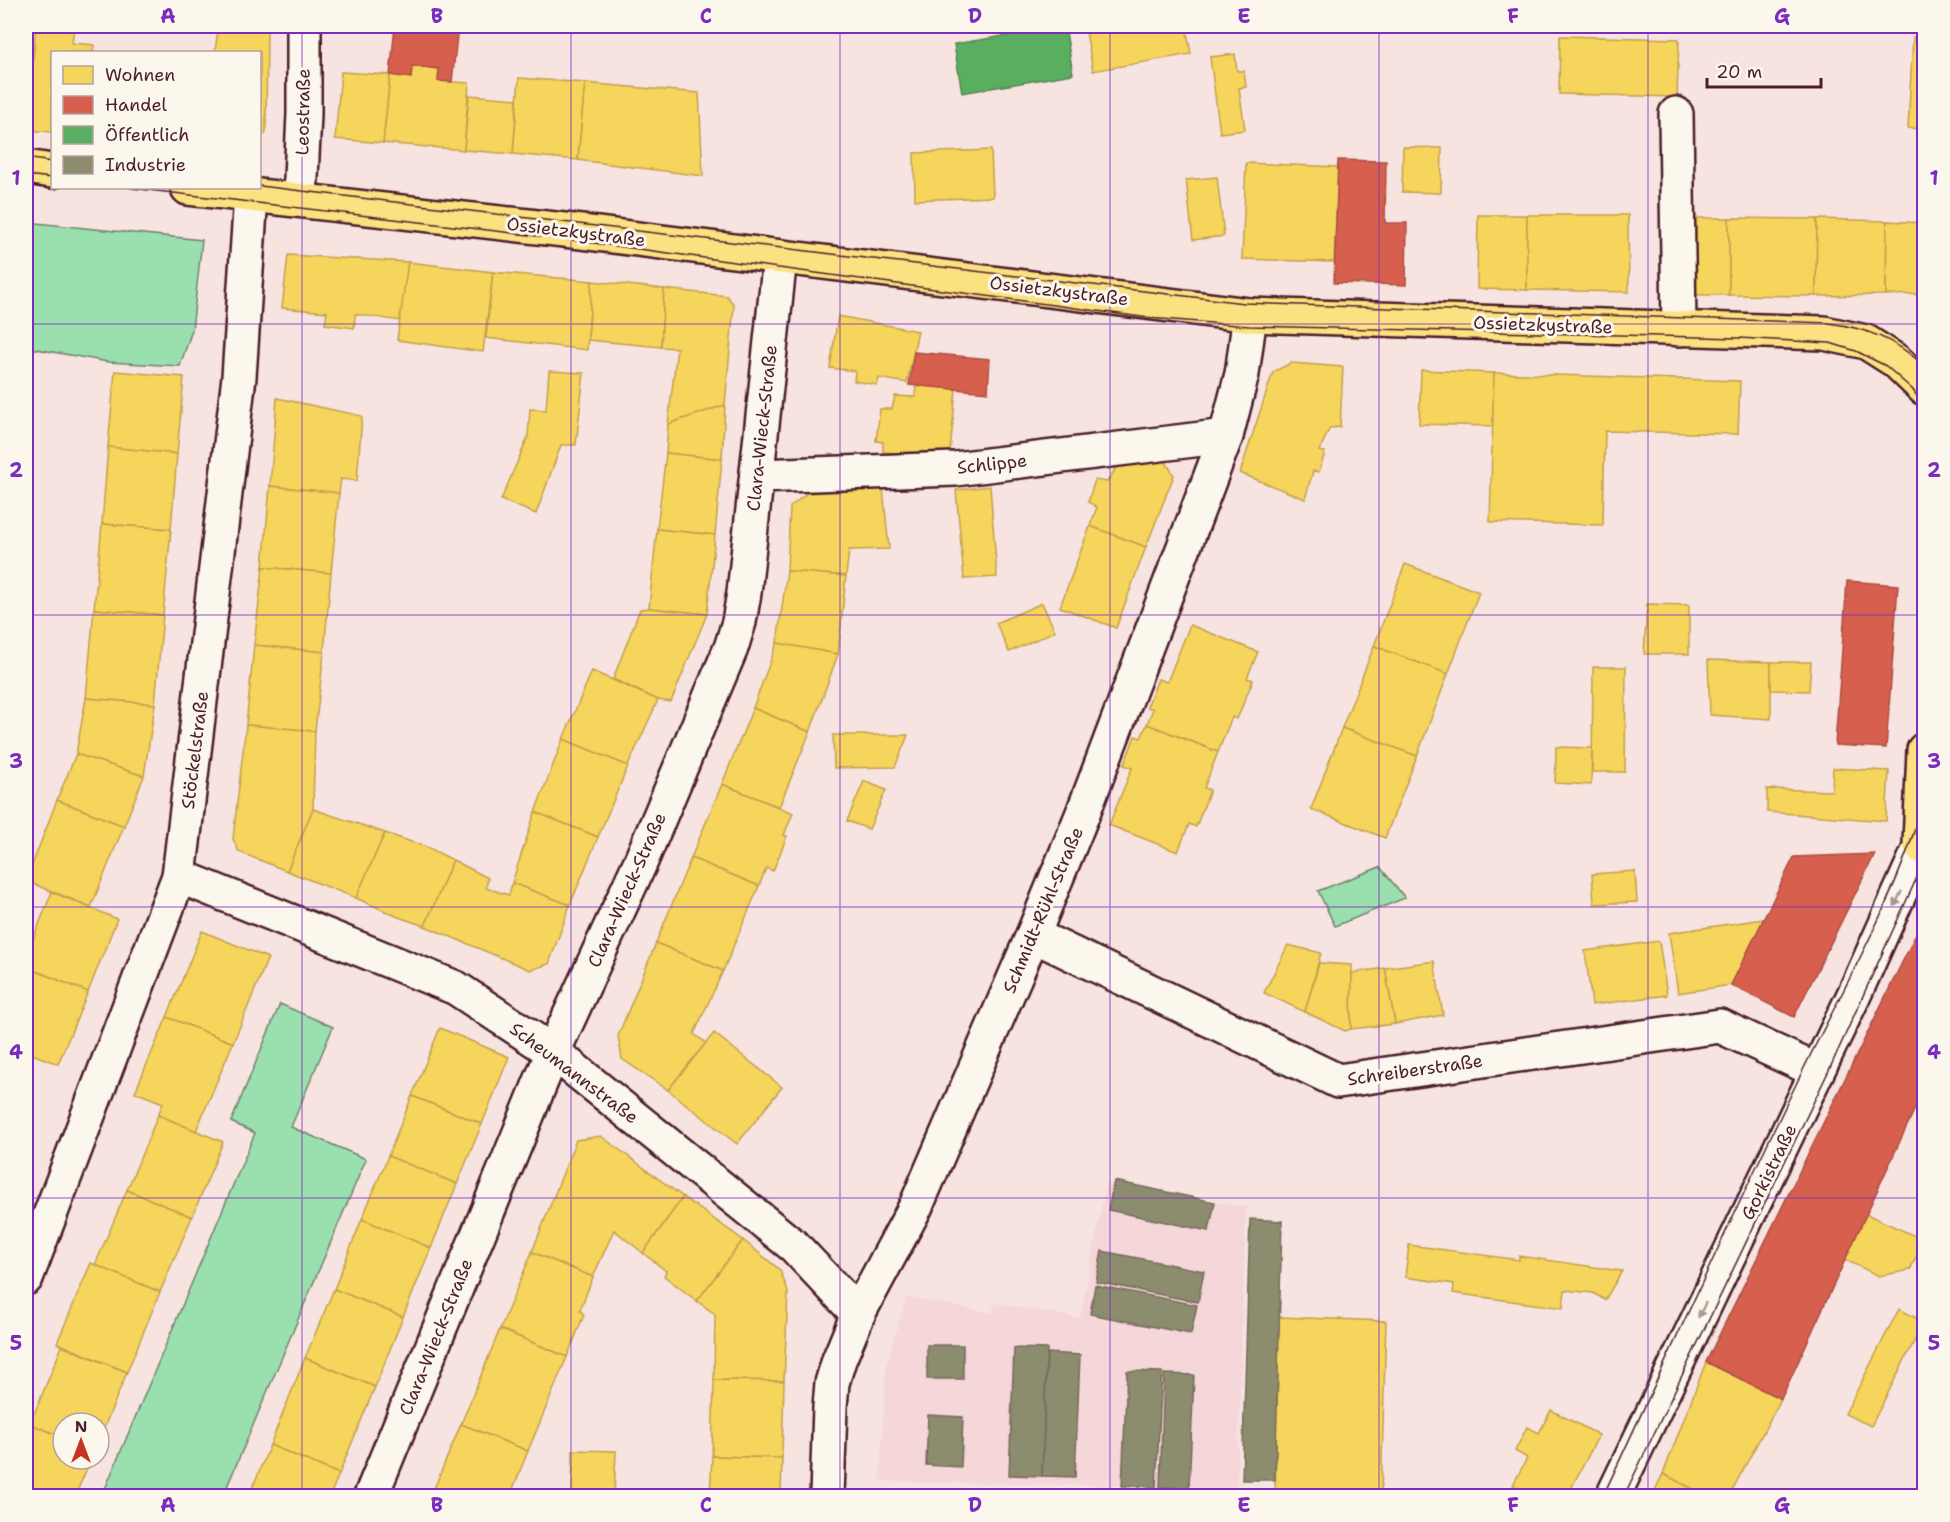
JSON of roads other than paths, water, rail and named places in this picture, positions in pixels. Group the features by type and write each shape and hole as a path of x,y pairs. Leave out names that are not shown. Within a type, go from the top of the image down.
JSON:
{"main road":[{"path":"26,167 51,171"},
{"name":"Ossietzkystraße","path":"197,189 300,199 1250,315 1824,333 1866,342 1896,361 1923,383"},
{"name":"Gorkistraße","path":"1923,844 1924,750"}],"street":[{"name":"Leostraße","path":"300,199 304,114 304,26"},
{"path":"1676,114 1679,329"},
{"name":"Stöckelstraße","path":"26,1278 179,876 239,377 251,195"},
{"name":"Clara-Wieck-Straße","path":"371,1497 553,1052 641,861 739,622 780,257"},
{"name":"Schmidt-Rühl-Straße","path":"827,1497 832,1383 839,1360 858,1314 916,1206 1083,813 1226,436 1242,374 1250,315"},
{"name":"Schlippe","path":"757,476 955,469 1226,436"},
{"name":"Gorkistraße","path":"1613,1497 1923,844"},
{"name":"Scheumannstraße","path":"179,876 456,988 553,1052 795,1247 858,1314"},
{"name":"Schreiberstraße","path":"1033,935 1338,1081 1720,1026 1817,1071"}],"tram line":[{"path":"26,158 51,162"},
{"path":"26,175 51,178"},
{"path":"261,186 1244,303 1829,323 1856,328 1892,342 1924,366"},
{"path":"139,189 572,240 1149,318 1249,326 1739,338 1830,343 1856,351 1886,366 1912,389 1924,405"},
{"path":"1603,1496 1753,1173 1887,902 1924,798"},
{"path":"1624,1496 1830,1068 1924,862"}]}
